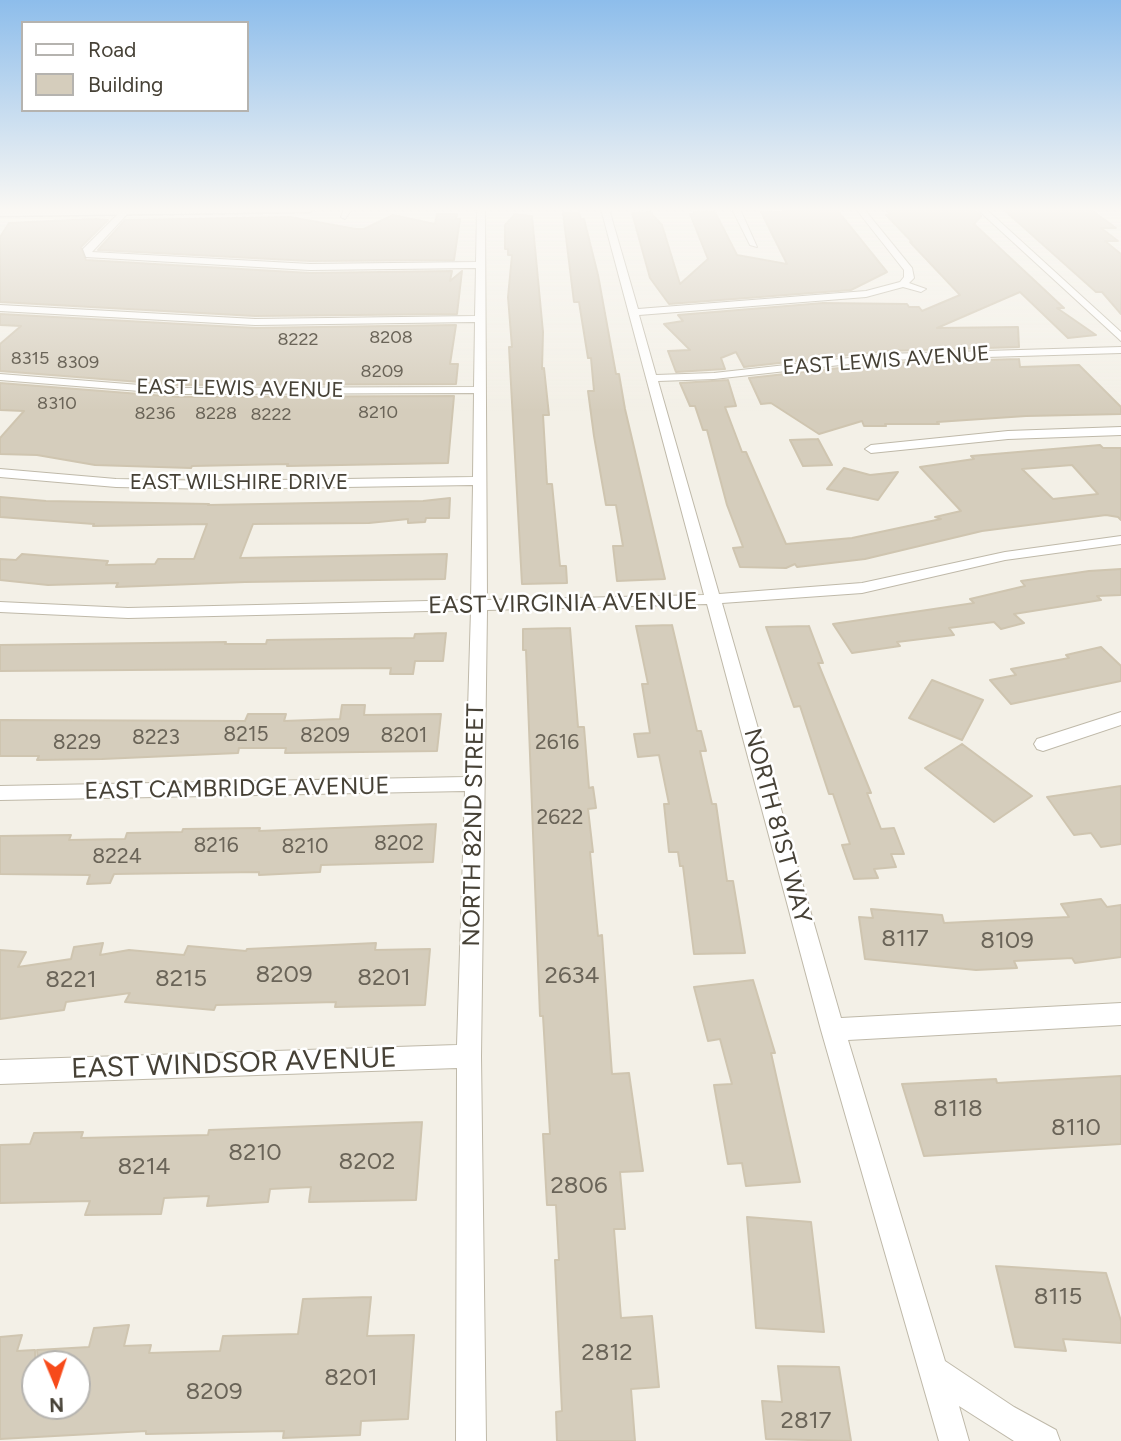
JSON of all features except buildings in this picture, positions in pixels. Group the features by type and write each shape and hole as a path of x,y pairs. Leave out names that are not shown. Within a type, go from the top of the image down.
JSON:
{"street":[{"name":"NORTH 82ND STREET","path":"471,1441 469,1056 479,606 479,276"},
{"name":"NORTH 81ST WAY","path":"625,276 833,1030 954,1441"},
{"path":"636,312 866,294 903,284 909,276"},
{"path":"1054,276 1121,338"},
{"path":"903,284 921,289"},
{"path":"0,308 255,322 480,319"},
{"name":"EAST LEWIS AVENUE","path":"652,378 714,376 885,357 1121,350"},
{"name":"EAST LEWIS AVENUE","path":"0,377 191,391 480,390"},
{"path":"871,449 1008,435 1121,431"},
{"name":"EAST WILSHIRE DRIVE","path":"0,473 116,483 204,485 478,481"},
{"name":"EAST VIRGINIA AVENUE","path":"0,607 128,613 716,600 862,588 1005,556 1121,540"},
{"path":"1043,744 1121,718"},
{"name":"EAST CAMBRIDGE AVENUE","path":"0,793 475,784"},
{"path":"833,1030 1121,1014"},
{"name":"EAST WINDSOR AVENUE","path":"0,1072 469,1056"},
{"path":"934,1372 1003,1418 1045,1441"}]}
